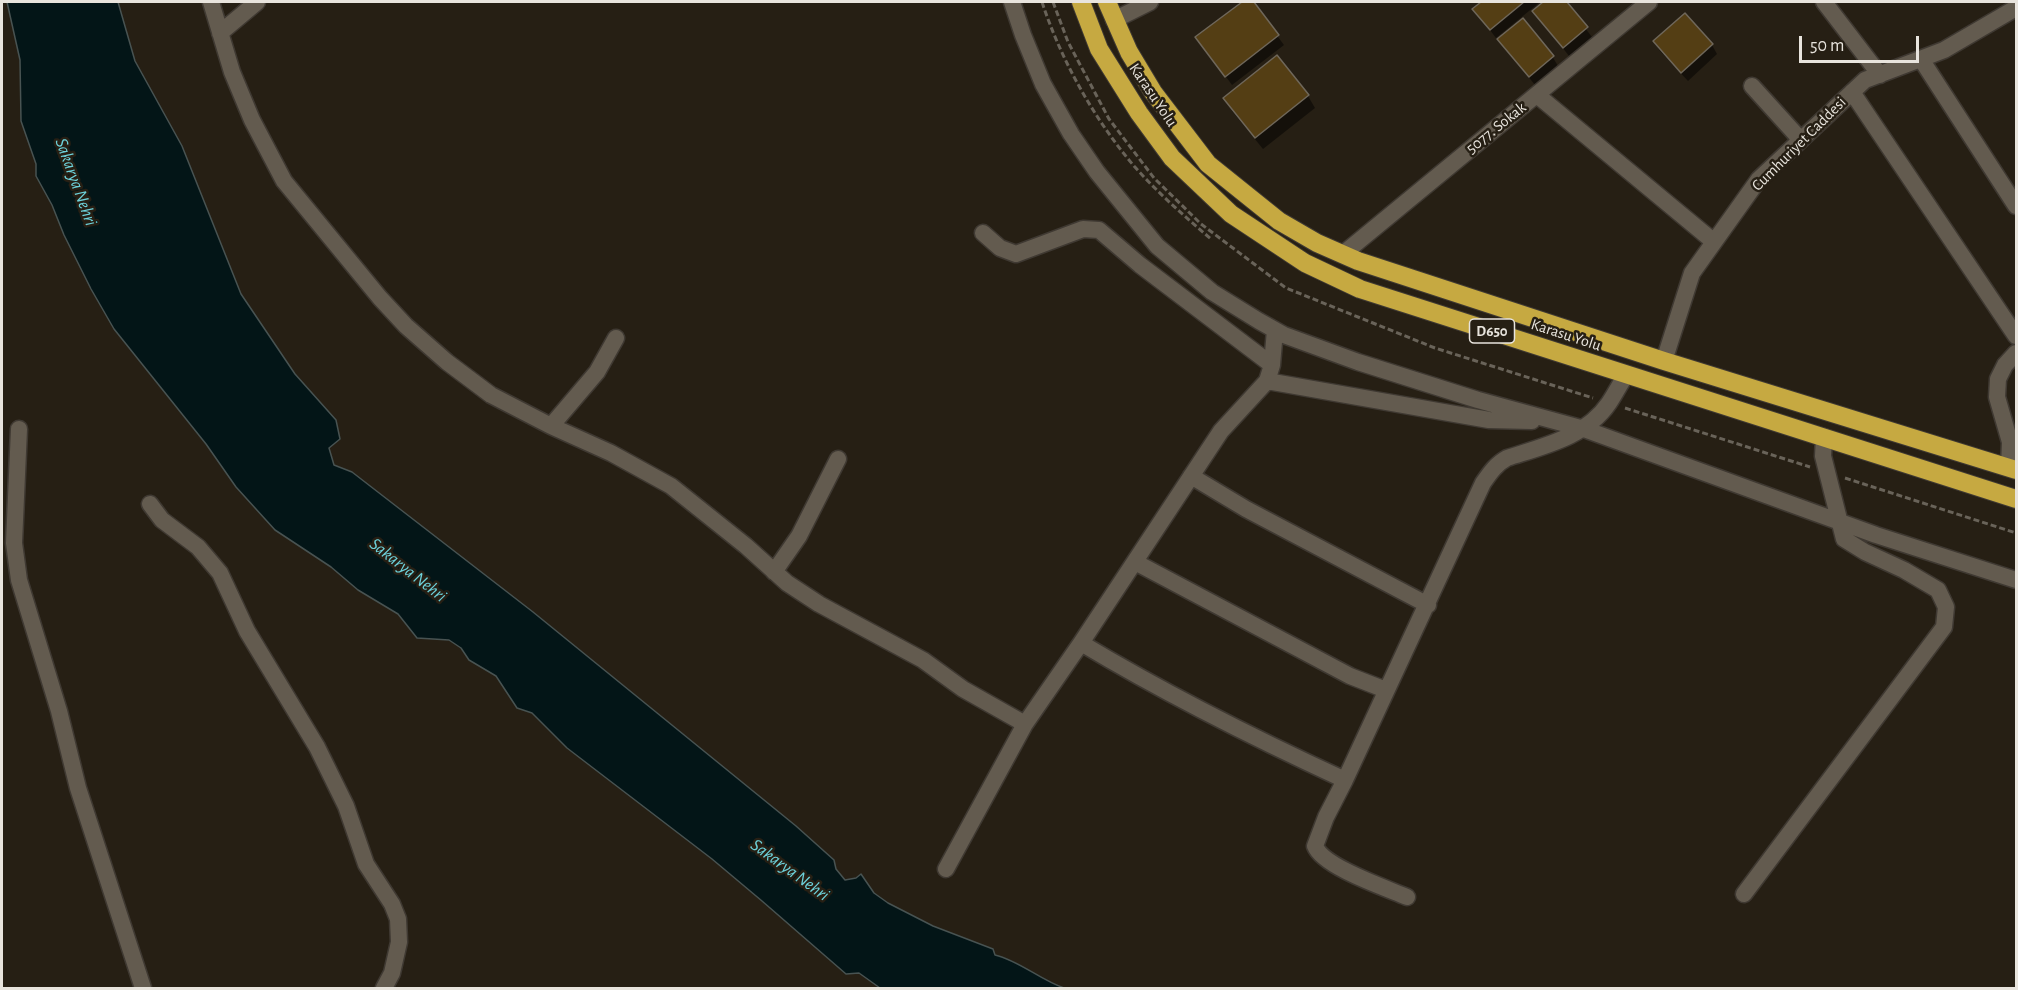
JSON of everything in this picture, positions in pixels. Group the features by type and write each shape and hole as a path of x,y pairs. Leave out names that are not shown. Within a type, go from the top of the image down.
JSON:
{"highway":[{"name":"Karasu Yolu","path":"1081,2 1099,49 1139,113 1172,158 1231,214 1305,263 1360,289 2016,499"},
{"name":"Karasu Yolu","path":"1107,2 1130,52 1153,92 1208,165 1279,221 1317,243 1358,261 1664,362 2013,469"}],"street":[{"path":"211,2 232,72 252,120 284,182 399,320 447,362 491,395 551,426 611,453 671,486 731,533 787,583 819,604 923,660 963,689 1025,724"},
{"path":"220,33 257,2"},
{"path":"1012,2 1043,84 1071,134 1097,172 1157,246 1212,291 1275,330 1358,362 1478,400 1584,429 1840,522 2016,580"},
{"path":"1114,20 1150,2"},
{"name":"5077. Sokak","path":"1343,254 1649,2"},
{"path":"1824,2 1880,75"},
{"name":"Cumhuriyet Caddesi","path":"1664,362 1692,273 1759,179 1865,80 1944,50 2016,8"},
{"path":"1921,58 2016,206"},
{"path":"1752,86 1800,139"},
{"path":"1852,92 2016,336"},
{"path":"1537,95 1713,241"},
{"path":"983,234 1000,248 1016,254 1083,229 1099,230 1270,373 1489,420 1557,421"},
{"path":"946,869 1025,724 1136,562 1221,431 1270,373 1275,330"},
{"path":"551,426 597,372 615,338"},
{"path":"2013,469 2010,442 1997,397 1998,379 2005,365 2016,353"},
{"path":"1407,897 1320,856 1315,849 1326,817 1483,483 1495,466 1508,458 1561,441 1584,429 1608,405 1626,375"},
{"path":"19,429 14,543 19,580 78,788 143,988"},
{"path":"1744,894 1944,627 1946,608 1938,590 1844,539 1823,456 1824,437"},
{"path":"774,572 799,536 838,459"},
{"path":"1191,477 1246,509 1428,604"},
{"path":"150,504 162,520 198,547 220,573 247,631 317,747 346,806 366,864 392,904 398,919 399,942 392,973 384,988"},
{"path":"1136,562 1350,676 1386,690"},
{"path":"1081,643 1140,677 1345,780"}],"path":[{"path":"1042,2 1063,54 1081,89 1107,129 1134,165 1177,209 1211,239"}],"water":[{"name":"Sakarya Nehri","path":"7,2 118,2 135,61 182,146 241,294 295,374 336,420 340,439 329,448 334,465 352,472 533,612 796,826 834,860 836,869 845,880 856,878 861,874 874,893 888,903 933,926 993,949 995,955 1064,988 880,988 859,973 846,974 712,859 567,748 532,713 517,708 496,676 469,660 461,648 449,640 417,638 398,614 358,590 331,567 275,530 236,487 206,444 114,329 91,289 36,176 36,164 21,121 20,60"}],"building":[{"path":"1242,2 1254,2 1279,35 1225,77 1195,37"},
{"path":"1481,2 1524,2 1490,30 1472,9"},
{"path":"1543,2 1567,2 1588,27 1563,48 1532,11"},
{"path":"1685,13 1713,44 1681,73 1653,41"},
{"path":"1523,18 1554,56 1529,77 1497,39"},
{"path":"1277,55 1309,95 1255,138 1223,98"}]}
